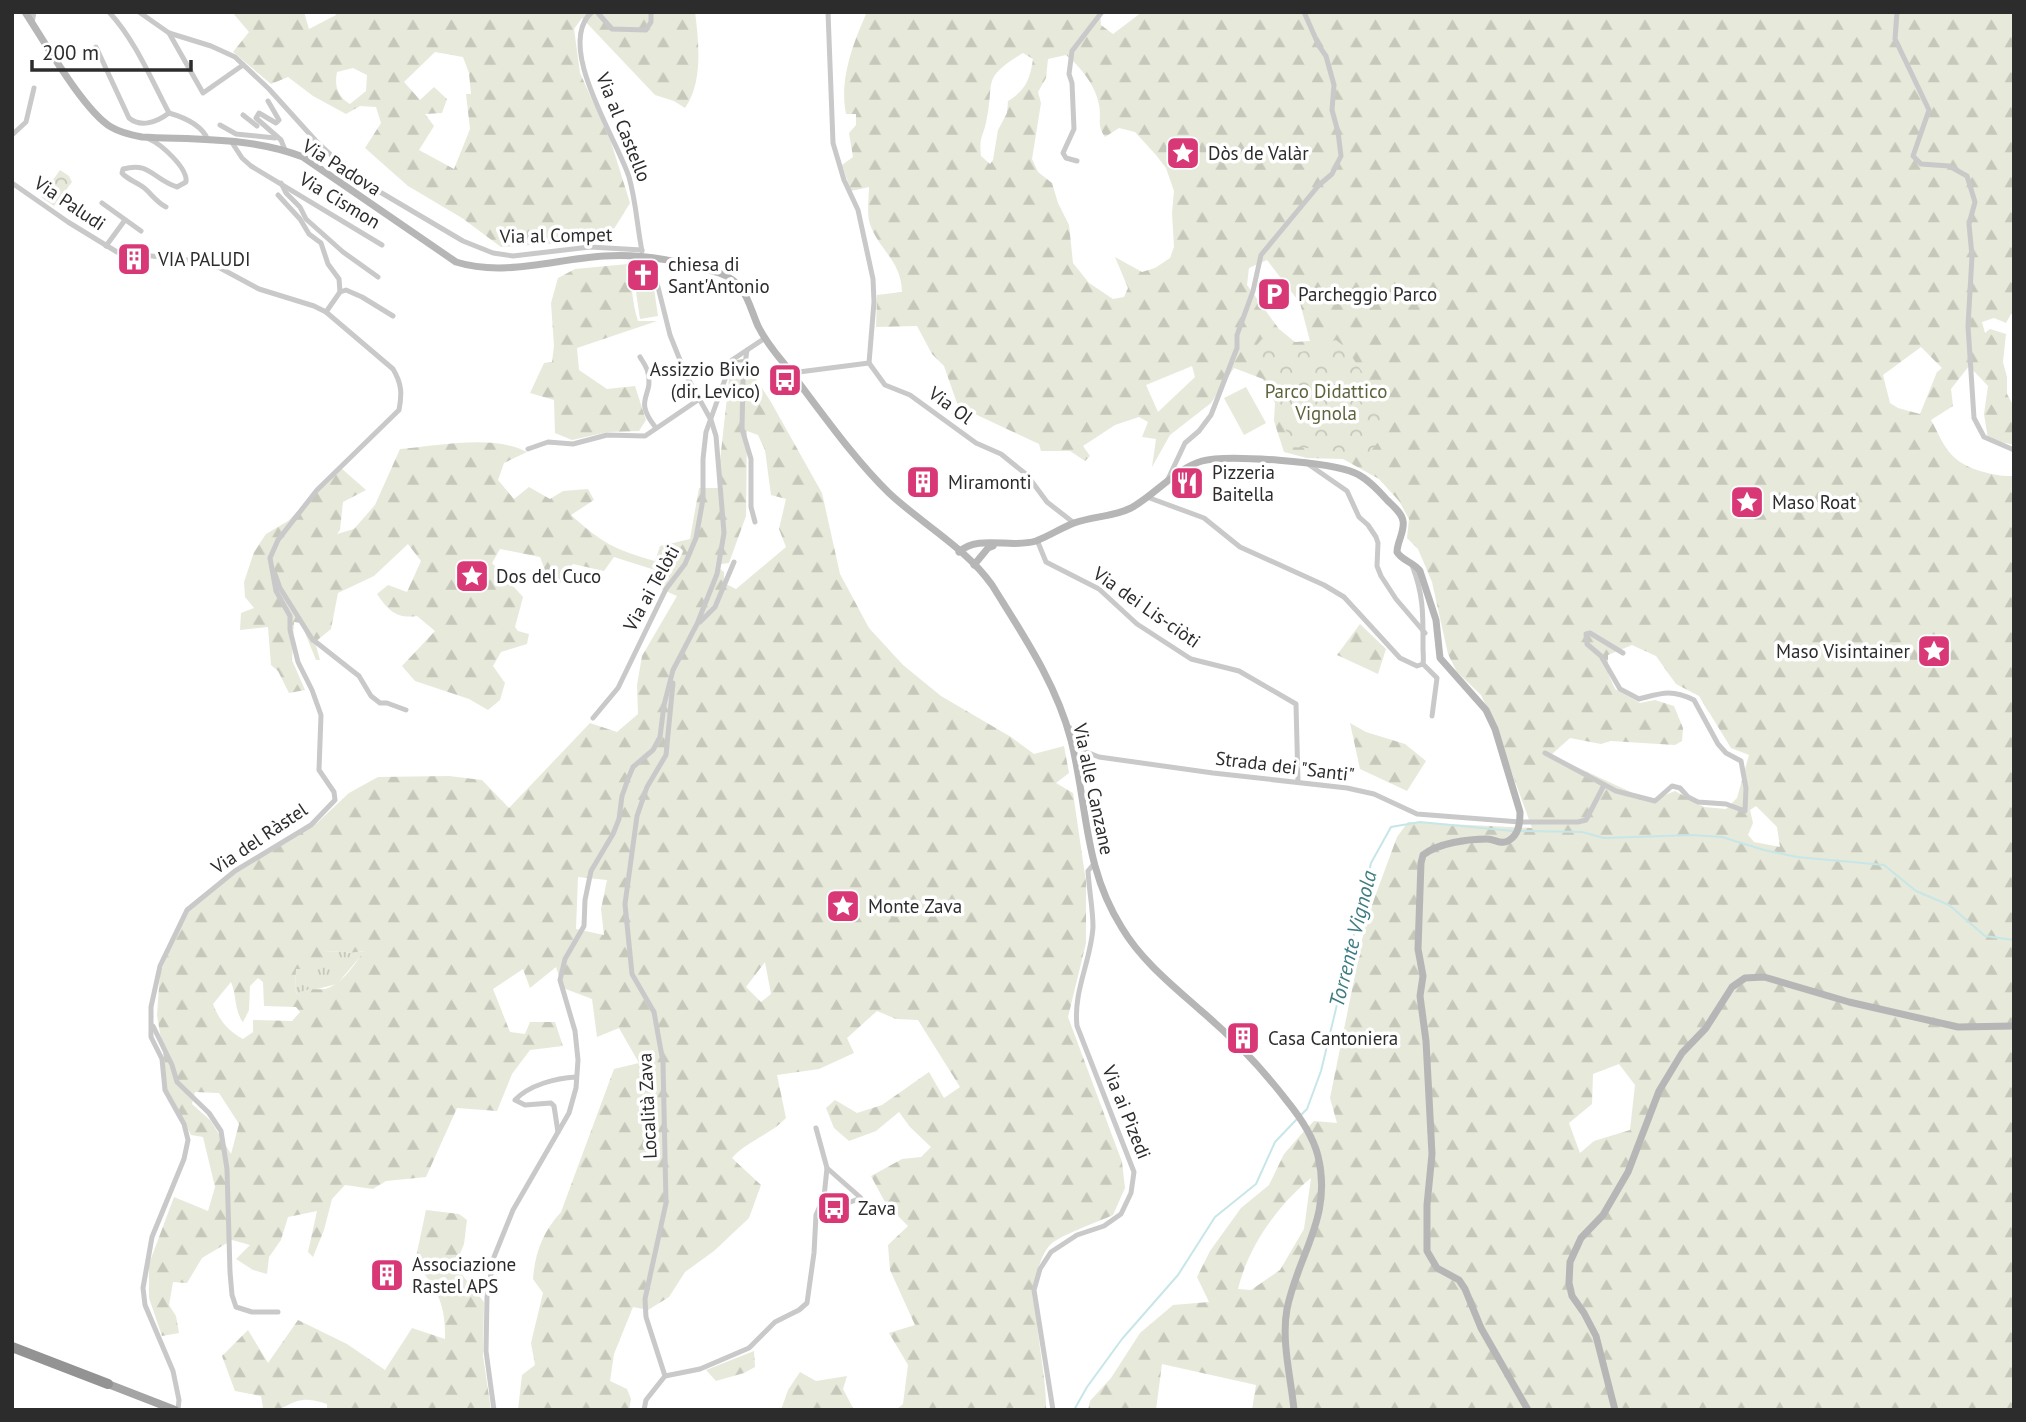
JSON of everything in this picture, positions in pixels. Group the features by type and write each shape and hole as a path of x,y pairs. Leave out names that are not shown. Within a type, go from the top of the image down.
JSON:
{"highway":[{"path":"12,1347 108,1384"}],"main road":[{"path":"108,1384 174,1409"}],"street":[{"name":"Via Padova","path":"25,12 93,113 110,127 127,135 262,144 285,150 303,157 447,257 472,267 492,268 603,256 646,255 722,274 739,284 748,296 765,338"},
{"path":"32,23 34,12"},
{"path":"109,12 131,42 169,113"},
{"name":"Via al Compet","path":"139,12 169,33 211,46 235,57 345,168 463,241 493,253 513,256 590,247 646,255"},
{"path":"595,12 612,29 633,31 646,30 651,22 651,12"},
{"name":"Via al Castello","path":"595,12 586,18 579,43 582,61 588,82 628,174 634,193 637,226 670,335 698,400 711,420"},
{"path":"791,373 869,363 873,279 858,210 844,180 833,143 828,12"},
{"path":"1077,161 1066,158 1063,153 1074,129 1072,83 1069,74 1072,51 1102,12"},
{"path":"1167,482 1185,443 1211,415 1237,348 1237,335 1254,291 1262,255 1319,185 1332,174 1342,156 1332,110 1334,85 1326,56 1304,12"},
{"path":"1897,12 1895,39 1920,86 1929,110 1913,156 1921,164 1949,166 1967,176 1975,202 1969,224 1972,256 1968,326 1974,418 1983,437 2014,450"},
{"name":"Via al Compet","path":"169,33 203,93 243,65"},
{"path":"96,47 129,118 135,123 144,125 169,113 184,117 206,135 208,140"},
{"path":"12,135 26,122 34,88"},
{"path":"268,102 279,120 276,123 259,113 256,118 281,140 285,150"},
{"path":"243,116 281,140"},
{"path":"220,125 236,134 271,136"},
{"path":"142,137 163,147 184,170 186,182 177,187 161,181 141,166 127,167 122,173 144,187 157,202 166,207"},
{"name":"Via Cismon","path":"230,141 251,166 382,245"},
{"name":"Via Paludi","path":"12,183 106,246 124,254 204,262 259,289 326,312"},
{"name":"Via Cismon","path":"281,183 306,219 342,252 378,277"},
{"path":"278,195 300,219 309,234 321,243 328,264 339,279 340,292"},
{"path":"102,203 141,231"},
{"path":"106,246 125,220"},
{"path":"393,316 346,290 340,292 326,312 393,369 400,380 402,394 399,410 317,491 272,549 270,558 271,568 280,588 312,639 359,676 371,696 380,703 406,710"},
{"name":"Via ai Telòti","path":"593,718 618,688 666,589 685,564 696,538 703,499 706,432 732,360 765,338"},
{"name":"Via alle Canzane","path":"765,338 887,491 974,565 992,585 1042,666 1063,716 1071,742 1093,865 1123,929 1147,960 1234,1041 1295,1110 1308,1133 1317,1152 1321,1196 1319,1218 1293,1286 1287,1311 1286,1335 1294,1410"},
{"path":"747,350 743,378 742,429 751,459 751,507 755,522"},
{"path":"640,357 648,371 649,381 644,407 647,417 656,428"},
{"name":"Via Ol","path":"869,363 885,385 909,395 976,443 1001,454 1027,475 1047,502 1074,523"},
{"path":"528,449 548,442 573,444 607,435 645,436 698,400"},
{"path":"494,1410 486,1351 487,1297 494,1257 513,1210 569,1112 576,1077 575,1031 560,980 565,959 584,926 591,871 613,834 619,819 622,796 634,767 653,750 660,737 664,705 678,660 697,624 717,574 724,533 716,436 711,420"},
{"path":"959,552 970,544 1019,545 1074,523 1122,512 1188,466 1214,459 1306,463 1349,470 1362,477 1403,518 1397,552 1420,571 1436,620 1440,658 1472,692 1490,718 1520,812 1518,828 1502,843 1491,839 1437,848 1423,855 1421,863 1418,949 1423,976 1420,996 1426,1041 1432,1154 1427,1205 1427,1251 1437,1269 1459,1280 1465,1289 1481,1328 1528,1410"},
{"path":"1306,463 1348,491 1359,517 1376,537 1377,566 1381,576 1424,633"},
{"path":"1147,497 1204,518 1240,547 1344,597 1400,658 1417,666 1423,664"},
{"name":"Via dei Lis-ciòti","path":"1037,540 1046,562 1099,589 1153,635 1191,659 1210,665 1227,666 1296,704 1298,782"},
{"path":"974,565 988,548 996,544"},
{"path":"697,624 715,607 734,562"},
{"path":"1411,563 1420,584 1424,633 1423,664 1437,678 1432,716"},
{"name":"Via del Ràstel","path":"174,1409 179,1400 173,1371 145,1305 143,1289 152,1237 184,1159 188,1140 184,1124 165,1090 162,1059 150,1037 151,1007 160,966 187,910 235,871 311,825 336,797 319,771 321,715 298,662 290,630 290,616 276,591 271,568"},
{"path":"1545,753 1604,786 1629,796 1655,801 1672,786 1680,788 1688,797 1698,802 1726,804 1745,811 1745,776 1741,761 1726,753 1718,744 1694,700 1668,692 1658,692 1639,699 1620,689 1601,656 1587,644 1586,634 1590,633 1623,653"},
{"name":"Località Zava","path":"665,1377 646,1317 645,1299 666,1203 663,1062 654,1012 632,974 625,904 637,816 647,788 666,755 673,676"},
{"name":"Strada dei \"Santi\"","path":"1063,716 1084,751 1099,757 1374,794 1417,814 1518,828 1586,820 1604,786"},
{"name":"Via ai Pizedi","path":"1053,1410 1034,1290 1040,1269 1051,1252 1077,1236 1104,1226 1121,1214 1131,1193 1133,1172 1077,1026 1079,985 1093,928 1088,872 1093,865"},
{"path":"1615,1410 1595,1336 1584,1312 1572,1296 1569,1283 1570,1262 1581,1238 1603,1215 1628,1172 1659,1091 1682,1053 1706,1028 1732,987 1745,978 1764,977 1849,1002 1958,1027 2014,1026"},
{"path":"152,1023 177,1082 209,1113 221,1131 227,1169 232,1295 236,1307 252,1312 278,1312"},
{"path":"559,1133 551,1103 525,1105 515,1100 520,1095 554,1080 576,1077"},
{"path":"644,1410 646,1400 665,1377 700,1369 749,1348 775,1322 807,1303 816,1215 823,1204 827,1168 816,1128"},
{"path":"823,1204 840,1206 861,1198 827,1168"}],"green space":[{"path":"232,12 304,12 309,29 336,15 335,12 695,12 698,36 697,75 691,98 685,108 655,95 582,18 574,29 580,73 611,142 630,203 609,237 582,242 501,247 462,218 408,186 365,148 381,123 376,107 360,106 346,114 313,96 288,77 271,84 233,52 249,32","holes":["435,52 463,57 469,73 471,94 466,94 470,129 454,169 419,150 434,126 425,114 442,113 447,99 434,87 420,100 404,82","353,68 367,75 366,91 350,104 340,94 336,77 337,72"]},
{"path":"867,12 1100,12 1101,25 1113,34 1142,12 2014,12 2014,314 2011,314 2006,323 1994,318 1982,322 1985,333 1990,329 2006,334 2003,362 2007,377 2007,394 2014,407 2014,445 1988,439 1984,414 1988,386 1969,366 1951,389 1953,406 1931,420 1941,440 1955,458 1983,472 2014,476 2014,1410 1295,1410 1287,1335 1289,1311 1314,1238 1323,1173 1307,1128 1314,1121 1337,1123 1330,1098 1366,921 1397,837 1408,822 1532,828 1481,695 1457,672 1448,654 1432,582 1418,549 1407,538 1409,519 1399,501 1379,479 1343,459 1307,458 1284,452 1274,421 1275,403 1263,379 1234,368 1211,403 1170,435 1152,467 1156,439 1142,437 1148,422 1139,417 1115,425 1083,446 1090,456 1085,461 1070,451 1041,451 1039,444 958,406 944,366 932,354 917,326 876,327 877,295 902,292 901,281 869,222 869,187 851,191 842,165 853,157 849,133 856,125 856,114 846,114 846,75 852,49","holes":["1023,53 1033,59 1026,83 1019,93 1008,101 1007,113 998,130 990,164 981,156 981,141 992,82 1000,69","1066,55 1082,71 1095,91 1105,137 1119,128 1135,132 1166,168 1174,191 1174,247 1170,258 1155,268 1142,272 1115,257 1128,288 1124,297 1113,299 1089,283 1073,263 1069,225 1052,183 1038,172 1032,159 1041,103 1038,92 1046,78 1048,59","1267,260 1300,303 1310,341 1295,342 1279,329 1247,285 1249,268","1921,347 1942,368 1937,372 1920,414 1890,403 1883,375","1192,366 1195,377 1158,412 1146,385","1632,645 1656,656 1676,684 1699,696 1731,748 1749,755 1737,798 1726,809 1704,807 1675,791 1650,801 1551,755 1570,738 1601,744 1611,741 1675,745 1682,741 1683,728 1674,706 1655,700 1640,703 1615,689 1608,673 1608,655","1756,806 1777,827 1780,847 1754,842 1748,835 1753,823 1750,810","1619,1064 1635,1085 1630,1130 1594,1141 1580,1153 1569,1123 1592,1104 1593,1074"]},
{"path":"60,170 69,176 72,182 54,206 41,197"},
{"path":"628,264 638,321 657,321 577,348 579,370 607,389 635,386 646,420 639,431 608,432 572,440 555,433 554,400 530,393 544,363 552,362 554,346 551,303 558,278 575,269"},
{"path":"653,282 658,316 640,319 635,285"},
{"name":"Parco Didattico Vignola","path":"1262,339 1301,352 1336,340 1346,348 1395,421 1366,457 1322,449 1291,447 1270,378 1246,358"},
{"path":"743,359 771,402 822,493 840,574 869,628 903,665 941,696 1011,737 1034,754 1064,746 1069,773 1056,783 1073,793 1086,882 1086,943 1068,1017 1122,1162 1125,1188 1113,1215 1054,1241 1041,1260 1036,1301 1046,1410 896,1410 903,1404 908,1365 889,1333 915,1325 890,1270 888,1245 908,1226 886,1204 871,1176 902,1159 921,1157 931,1147 899,1112 876,1131 849,1141 834,1128 826,1108 835,1100 857,1113 882,1105 929,1072 944,1098 960,1087 918,1020 896,1019 877,1011 847,1038 854,1053 819,1069 777,1075 786,1118 732,1158 761,1185 749,1218 714,1251 685,1272 669,1297 648,1310 633,1307 614,1354 610,1381 627,1389 631,1399 629,1410 518,1410 522,1375 535,1365 531,1343 543,1293 533,1279 538,1251 549,1227 561,1212 614,1069 639,1063 619,1028 597,1037 592,999 563,988 556,967 530,988 523,969 493,989 510,1032 525,1034 530,1022 555,1022 563,1046 530,1050 512,1074 497,1111 457,1108 426,1177 386,1181 373,1189 345,1185 332,1199 313,1257 308,1252 317,1211 288,1217 281,1240 269,1257 267,1274 253,1270 236,1259 250,1245 232,1240 202,1258 187,1283 173,1282 169,1305 176,1316 179,1333 162,1336 149,1298 149,1264 174,1197 208,1211 215,1187 203,1137 191,1135 165,1086 165,1064 157,1015 160,973 187,911 235,874 317,823 349,793 378,777 449,776 482,780 509,808 590,723 617,732 638,714 637,685 642,656 677,596 661,589 655,570 614,557 604,571 573,564 561,583 547,575 540,557 500,549 492,563 523,597 515,627 518,631 529,634 527,644 501,652 493,666 505,683 500,700 488,710 469,699 415,681 402,666 435,631 417,616 403,616 393,612 377,594 388,585 407,592 421,561 408,544 374,576 338,593 331,629 315,642 320,660 316,660 301,623 294,622 292,660 305,690 289,693 278,671 271,665 268,627 240,630 241,613 254,608 245,597 244,582 254,552 266,534 288,521 341,468 366,490 343,502 340,530 337,534 354,529 375,505 400,449 482,442 527,452 504,463 498,480 514,499 529,487 550,499 563,491 588,489 594,500 571,515 610,544 655,561 660,546 690,539 699,488 723,488 719,470 731,361","holes":["747,431 758,435 765,450 771,495 786,499 779,529 786,547 736,589 724,583 724,572 715,565 729,563 746,516","578,877 607,880 601,909 604,935 576,929","364,951 336,984 297,994 296,969 318,969 324,961 324,952","765,962 771,994 761,1002 746,987","258,978 263,982 264,1006 296,1007 300,1012 292,1021 253,1020 253,1032 243,1039 225,1024 213,1004 231,982 238,1013 243,1022 249,1010 250,986","195,1092 219,1093 239,1124 231,1154 211,1121 192,1104"]},
{"path":"1246,387 1266,423 1244,435 1224,398"},
{"path":"1360,624 1386,649 1378,674 1337,655"},
{"path":"1350,723 1366,732 1405,744 1426,761 1407,791 1360,769"},
{"path":"365,951 337,984 297,994 296,969 324,952"},
{"path":"1305,1130 1315,1152 1320,1173 1317,1218 1285,1311 1292,1410 1252,1410 1256,1385 1162,1364 1156,1410 1088,1410 1090,1401 1111,1378 1140,1333 1173,1305 1209,1302 1197,1277 1210,1251 1241,1208 1269,1185 1284,1154","holes":["1311,1178 1304,1229 1280,1270 1251,1290 1238,1289 1249,1258 1266,1228 1287,1201"]},
{"path":"426,1210 459,1214 467,1220 464,1244 455,1266 484,1302 483,1356 491,1410 327,1410 327,1404 306,1400 270,1410 263,1408 261,1396 235,1391 222,1356 248,1330 268,1363 298,1320 347,1344 385,1370 412,1328 445,1339 444,1316 439,1297 415,1262"},
{"path":"754,1351 755,1367 744,1373 716,1381 706,1370"},
{"path":"800,1372 816,1381 847,1376 843,1389 854,1410 781,1410 788,1390"}],"waterway":[{"name":"Torrente Vignola","path":"1300,1116 1307,1109 1321,1071 1371,863 1391,827 1420,822 1513,831"},
{"name":"Torrente Vignola","path":"1518,831 1582,832 1604,838 1692,835 1722,837 1797,857 1884,865 1916,891 1949,905 1985,936 2014,940"},
{"name":"Torrente Vignola","path":"1074,1410 1087,1387 1122,1339 1178,1275 1215,1217 1256,1184 1275,1142 1296,1120"}],"place":[{"name":"Dòs de Valàr","path":"1183,153"},
{"name":"VIA PALUDI","path":"134,259"},
{"name":"chiesa di Sant'Antonio","path":"643,275"},
{"name":"Parcheggio Parco","path":"1274,294"},
{"name":"Assizzio Bivio (dir. Levico)","path":"785,380"},
{"name":"Miramonti","path":"923,482"},
{"name":"Pizzeria Baitella","path":"1187,483"},
{"name":"Maso Roat","path":"1747,502"},
{"name":"Dos del Cuco","path":"472,576"},
{"name":"Maso Visintainer","path":"1934,651"},
{"name":"Monte Zava","path":"843,906"},
{"name":"Casa Cantoniera","path":"1243,1038"},
{"name":"Zava","path":"834,1208"},
{"name":"Associazione Rastel APS","path":"387,1275"}]}
